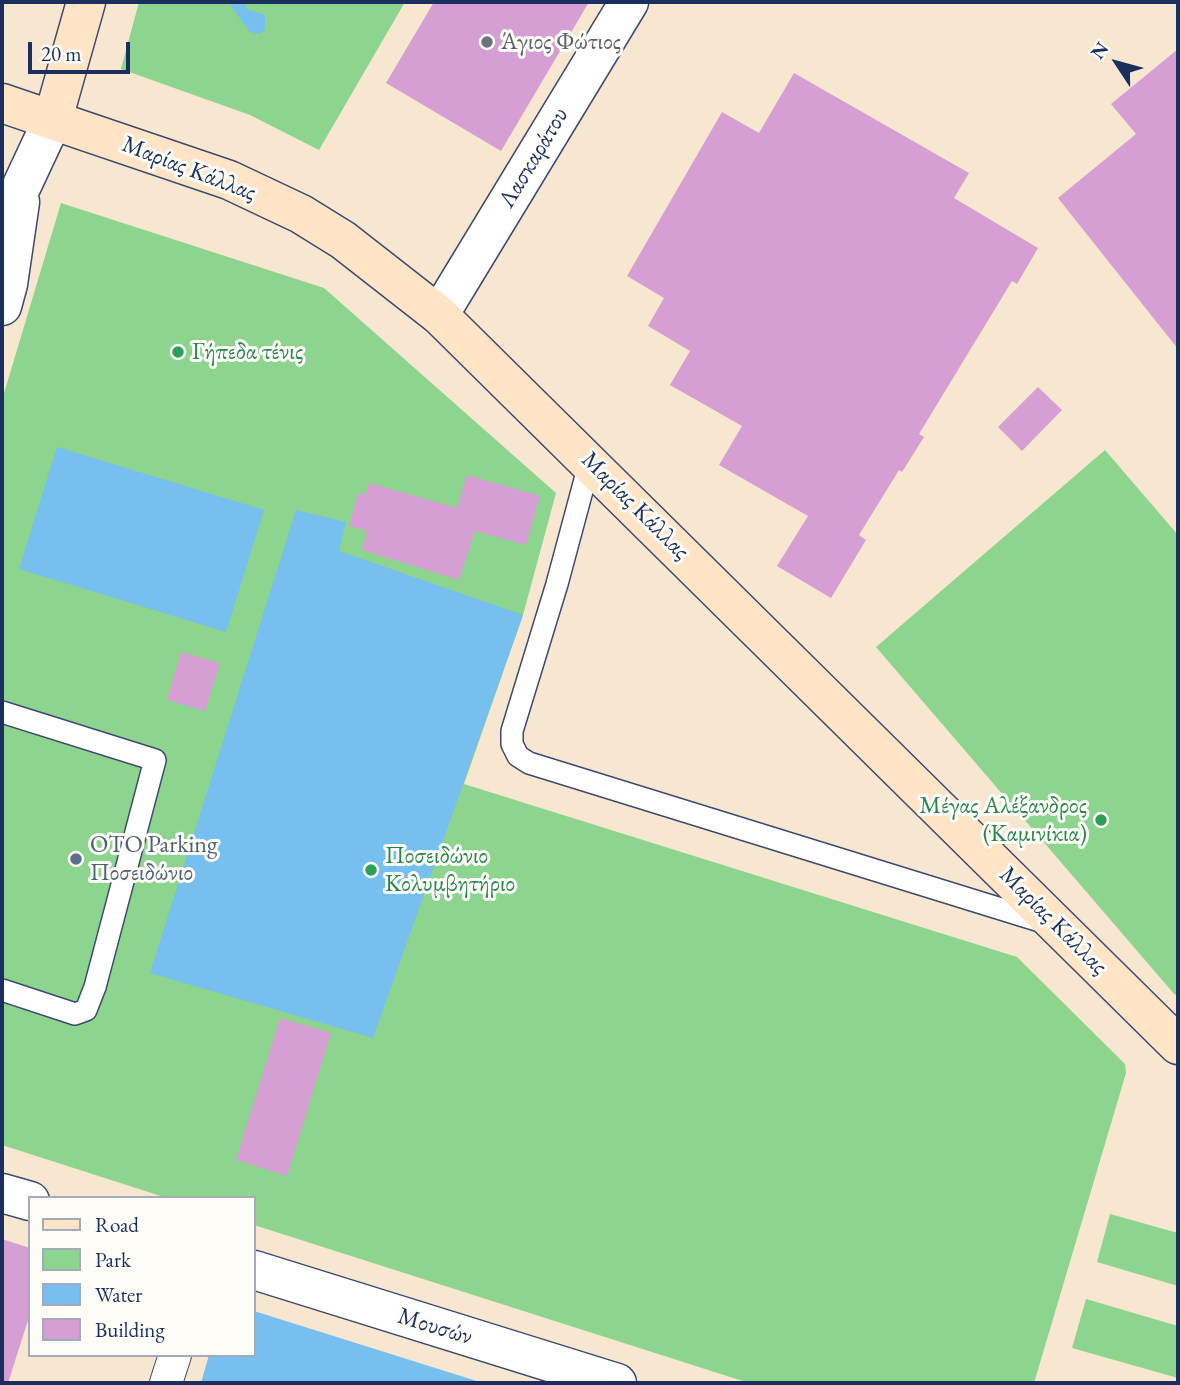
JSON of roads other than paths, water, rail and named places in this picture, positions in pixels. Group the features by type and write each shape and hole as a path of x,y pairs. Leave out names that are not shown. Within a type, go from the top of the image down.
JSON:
{"main road":[{"path":"53,120 86,2"},
{"name":"Μαρίας Κάλλας","path":"2,103 229,180 300,214 343,240 439,315 590,461 1178,1045"}],"street":[{"name":"Λασκαράτου","path":"439,315 629,2"},
{"path":"2,228 53,120"},
{"path":"2,306 8,284 22,189"},
{"path":"2,1193 28,1200"},
{"name":"Μουσών","path":"256,1271 617,1383"},
{"path":"166,1383 174,1357"}],"lane":[{"path":"590,461 557,584 512,731 512,744 518,756 528,763 1059,927"},
{"path":"2,712 155,760 95,986 86,1010 75,1014 2,990"}],"water":[{"path":"228,2 244,2 246,9 265,15 265,29 260,34 250,32"},
{"path":"57,447 264,510 226,632 19,569"},
{"path":"296,510 346,522 339,551 523,615 373,1038 150,973"},
{"path":"256,1312 483,1383 201,1383 208,1357 256,1357"}],"place":[{"name":"Άγιος Φώτιος","path":"487,42"},
{"name":"Γήπεδα τένις","path":"178,352"},
{"name":"Μέγας Αλέξανδρος (Καμινίκια)","path":"1101,820"},
{"name":"ΟΤΟ Parking Ποσειδώνιο","path":"76,859"},
{"name":"Ποσειδώνιο Κολυμβητήριο","path":"371,870"}]}
